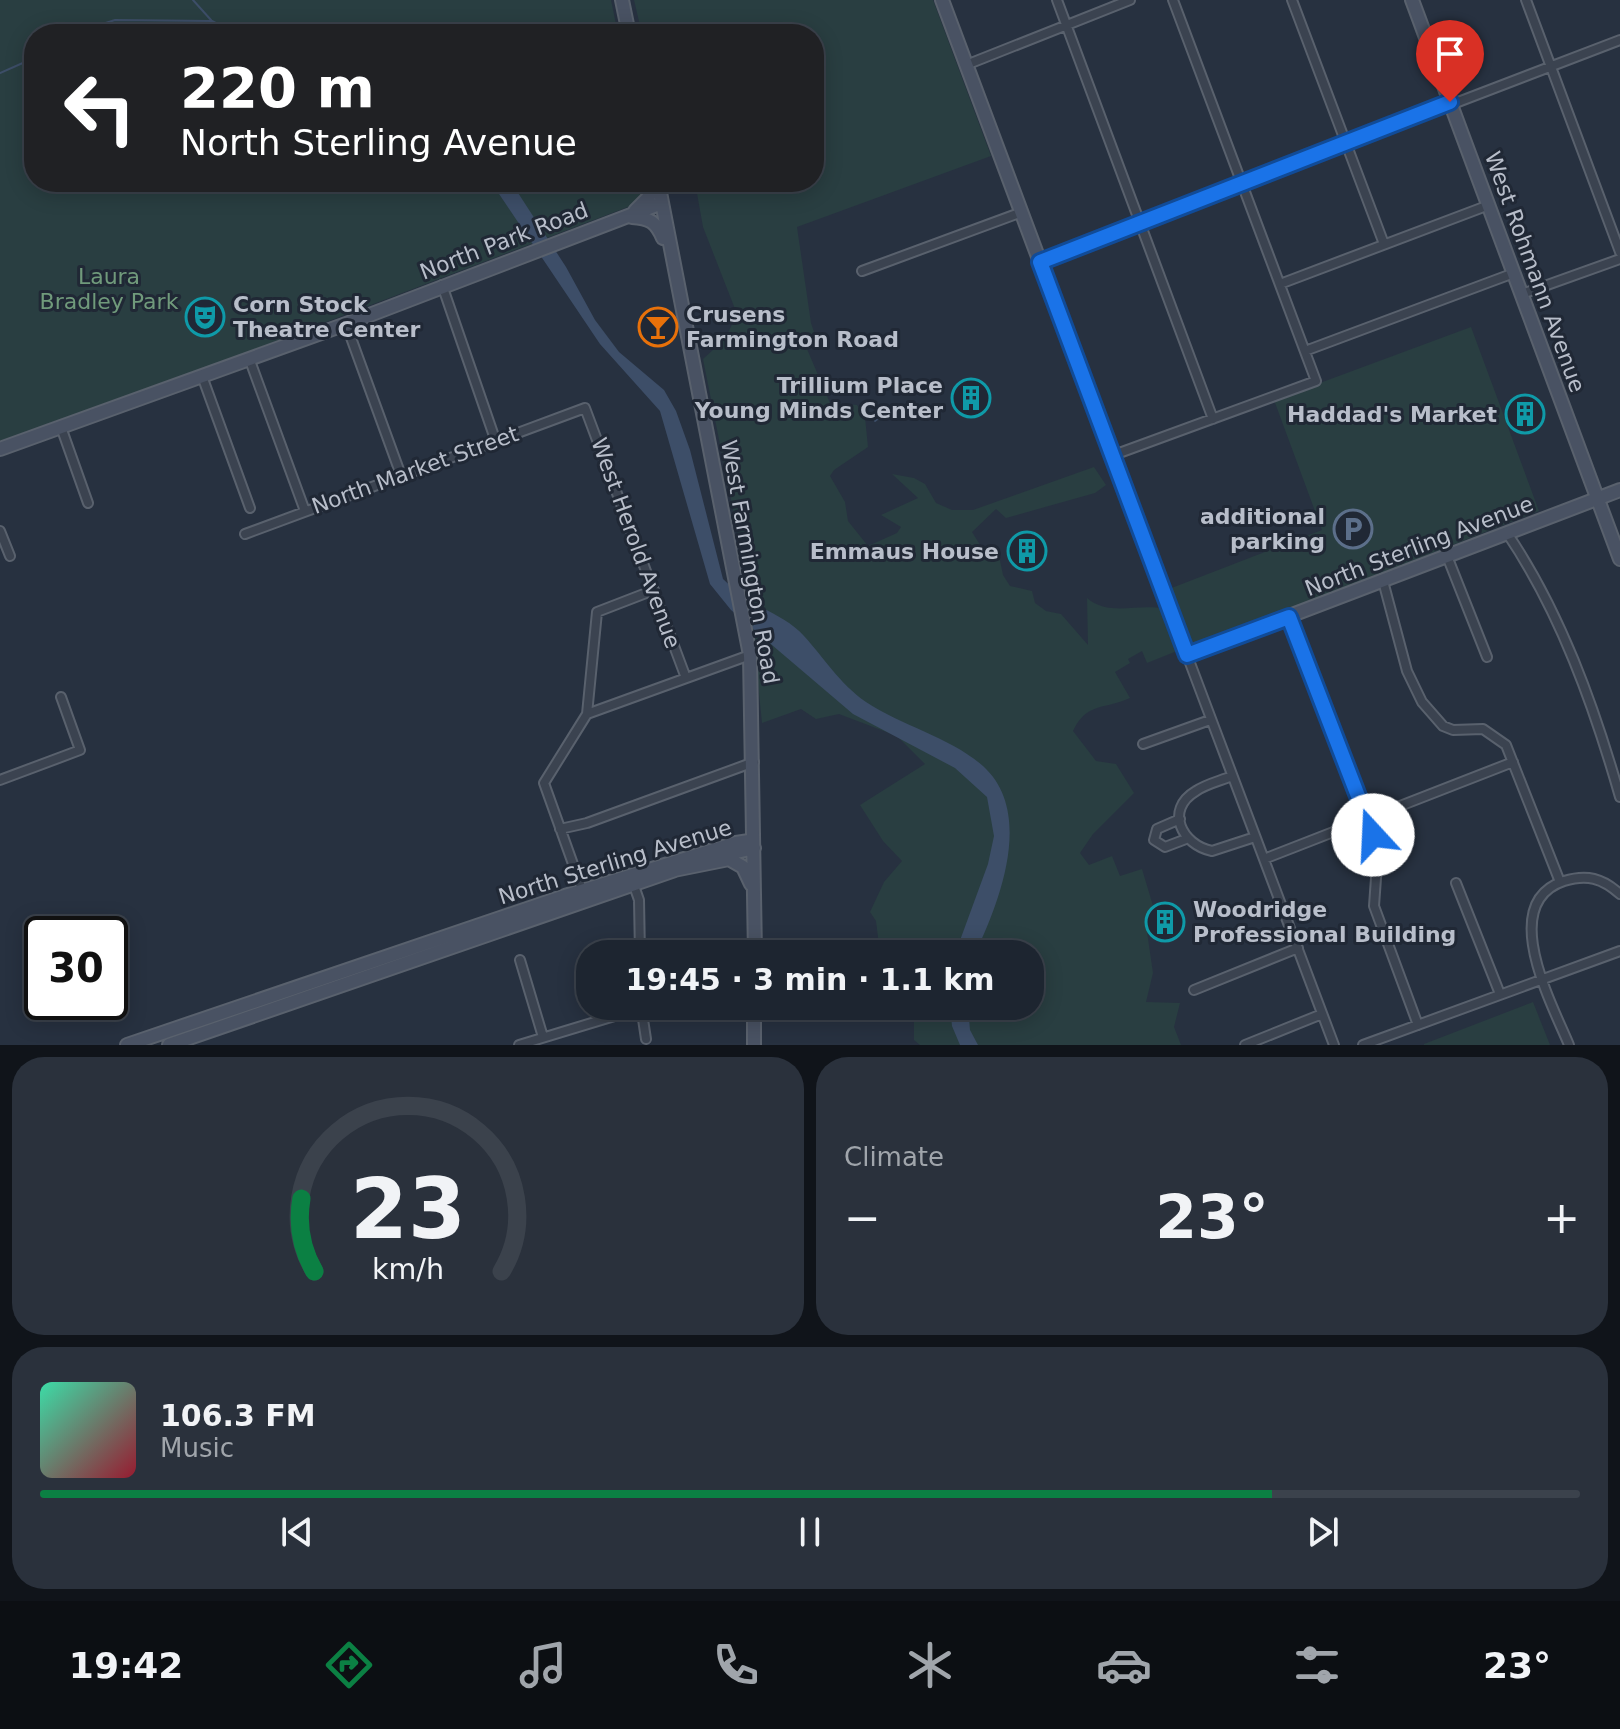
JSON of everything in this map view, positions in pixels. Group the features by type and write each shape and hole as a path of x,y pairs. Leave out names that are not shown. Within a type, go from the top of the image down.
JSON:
{"street":[{"path":"622,0 627,24"},
{"path":"942,0 1334,1045"},
{"path":"1057,0 1213,419"},
{"path":"966,65 1130,0"},
{"path":"1111,456 1316,381 1173,0"},
{"path":"1292,0 1384,244"},
{"name":"West Rohmann Avenue","path":"1412,0 1620,559"},
{"path":"1526,0 1620,252"},
{"path":"1040,262 1450,102 1620,40"},
{"path":"625,217 649,197 649,192"},
{"name":"West Farmington Road","path":"660,192 750,655 755,940"},
{"name":"North Park Road","path":"0,449 346,324 662,203"},
{"path":"1280,284 1489,205"},
{"path":"862,271 1022,212"},
{"path":"625,217 649,218 658,225 674,269"},
{"path":"1522,294 1620,259"},
{"path":"1305,351 1514,273"},
{"path":"442,285 495,439"},
{"path":"346,324 402,478"},
{"path":"249,358 305,511"},
{"path":"202,376 250,508"},
{"name":"North Market Street","path":"245,534 585,408"},
{"name":"West Herold Avenue","path":"585,408 686,678"},
{"path":"61,427 88,503"},
{"name":"North Sterling Avenue","path":"1187,655 1620,490"},
{"path":"0,531 10,556"},
{"path":"1507,533 1546,597 1601,735 1620,797"},
{"path":"1447,556 1487,657"},
{"path":"1383,581 1407,671 1434,719 1453,730 1483,729 1495,734 1506,745 1560,882"},
{"path":"584,897 544,783 587,714 597,612 654,590"},
{"path":"1289,617 1367,819 1379,864 1374,906 1418,1025"},
{"path":"587,714 750,655"},
{"path":"0,780 80,750 61,697"},
{"path":"1143,744 1210,720"},
{"path":"560,829 587,823 754,762"},
{"path":"1264,859 1513,762"},
{"path":"1186,839 1180,819 1187,799 1195,791 1232,776"},
{"path":"1180,819 1157,829 1154,840 1165,847 1186,839 1212,851 1255,837"},
{"name":"North Sterling Avenue","path":"127,1045 584,897 736,843 749,841 754,848 632,881"},
{"path":"674,870 721,858 735,861 748,874 755,907"},
{"path":"1569,1045 1543,980 1531,938 1531,922 1537,901 1560,882 1591,877 1607,882 1620,894"},
{"path":"632,881 639,900 640,940"},
{"path":"1456,883 1500,994"},
{"name":"North Sterling Avenue","path":"169,1045 584,897"},
{"path":"1194,990 1298,948"},
{"path":"1363,1045 1620,951"},
{"path":"520,960 543,1037"},
{"path":"1245,1045 1322,1014"},
{"path":"519,1045 599,1020"},
{"path":"643,1020 646,1039"},
{"path":"754,1020 754,1045"}],"green space":[{"name":"Laura Bradley Park","path":"0,0 611,0 616,24 24,24 24,192 644,192 641,202 250,351 0,441"},
{"path":"634,0 933,0 991,156 797,227 811,323 818,344 807,349 830,403 857,405 865,417 868,447 830,476 845,502 848,521 868,546 897,533 901,527 881,515 918,498 892,474 914,478 925,484 936,503 952,510 973,510 1094,467 1106,485 1095,493 1006,518 996,509 972,532 982,548 997,546 1003,575 1010,586 1032,591 1035,603 1046,611 1061,614 1088,645 1087,598 1105,607 1164,609 1177,651 1147,663 1142,651 1128,659 1130,663 1115,672 1130,698 1090,711 1073,731 1096,761 1116,764 1134,793 1093,834 1080,853 1089,865 1112,856 1120,876 1142,869 1159,926 1147,932 1153,973 1146,1002 1180,1003 1174,1027 1181,1045 920,1045 914,1040 914,1020 1044,1020 1044,940 878,940 876,921 870,912 884,882 902,861 883,841 860,805 925,764 897,736 839,714 816,719 801,709 762,723 748,585 703,359 725,339 737,314 703,227 697,192 824,192 824,24 640,24"},
{"path":"1471,327 1539,511 1194,647 1189,644 1169,589 1322,530 1274,400"},
{"path":"1533,1002 1550,1045 1424,1045 1424,1044"}],"water":[{"path":"498,192 517,192 566,267 595,320 619,352 664,390 676,411 690,450 723,579 753,607 753,603 799,631 856,695 895,718 956,747 983,766 999,785 1007,808 1010,833 1008,858 994,910 981,940 960,940 988,864 994,836 987,797 955,768 853,714 751,627 754,625 750,626 731,610 710,584 660,411 600,344"},
{"path":"951,1020 969,1020 970,1030 978,1045 960,1045"}],"waterway":[{"path":"193,0 211,20"},
{"path":"102,24 115,20 212,21 218,24"},
{"path":"0,73 24,62"},
{"path":"875,421 889,410"}],"place":[{"name":"Corn Stock Theatre Center","path":"205,317"},
{"name":"Crusens Farmington Road","path":"658,327"},
{"name":"Trillium Place Young Minds Center","path":"971,398"},
{"name":"Haddad's Market","path":"1525,414"},
{"name":"additional parking","path":"1353,529"},
{"name":"Emmaus House","path":"1027,551"},
{"name":"Woodridge Professional Building","path":"1165,922"}],"route":[{"path":"1373,835 1289,617 1187,655 1040,262 1450,102"}]}
